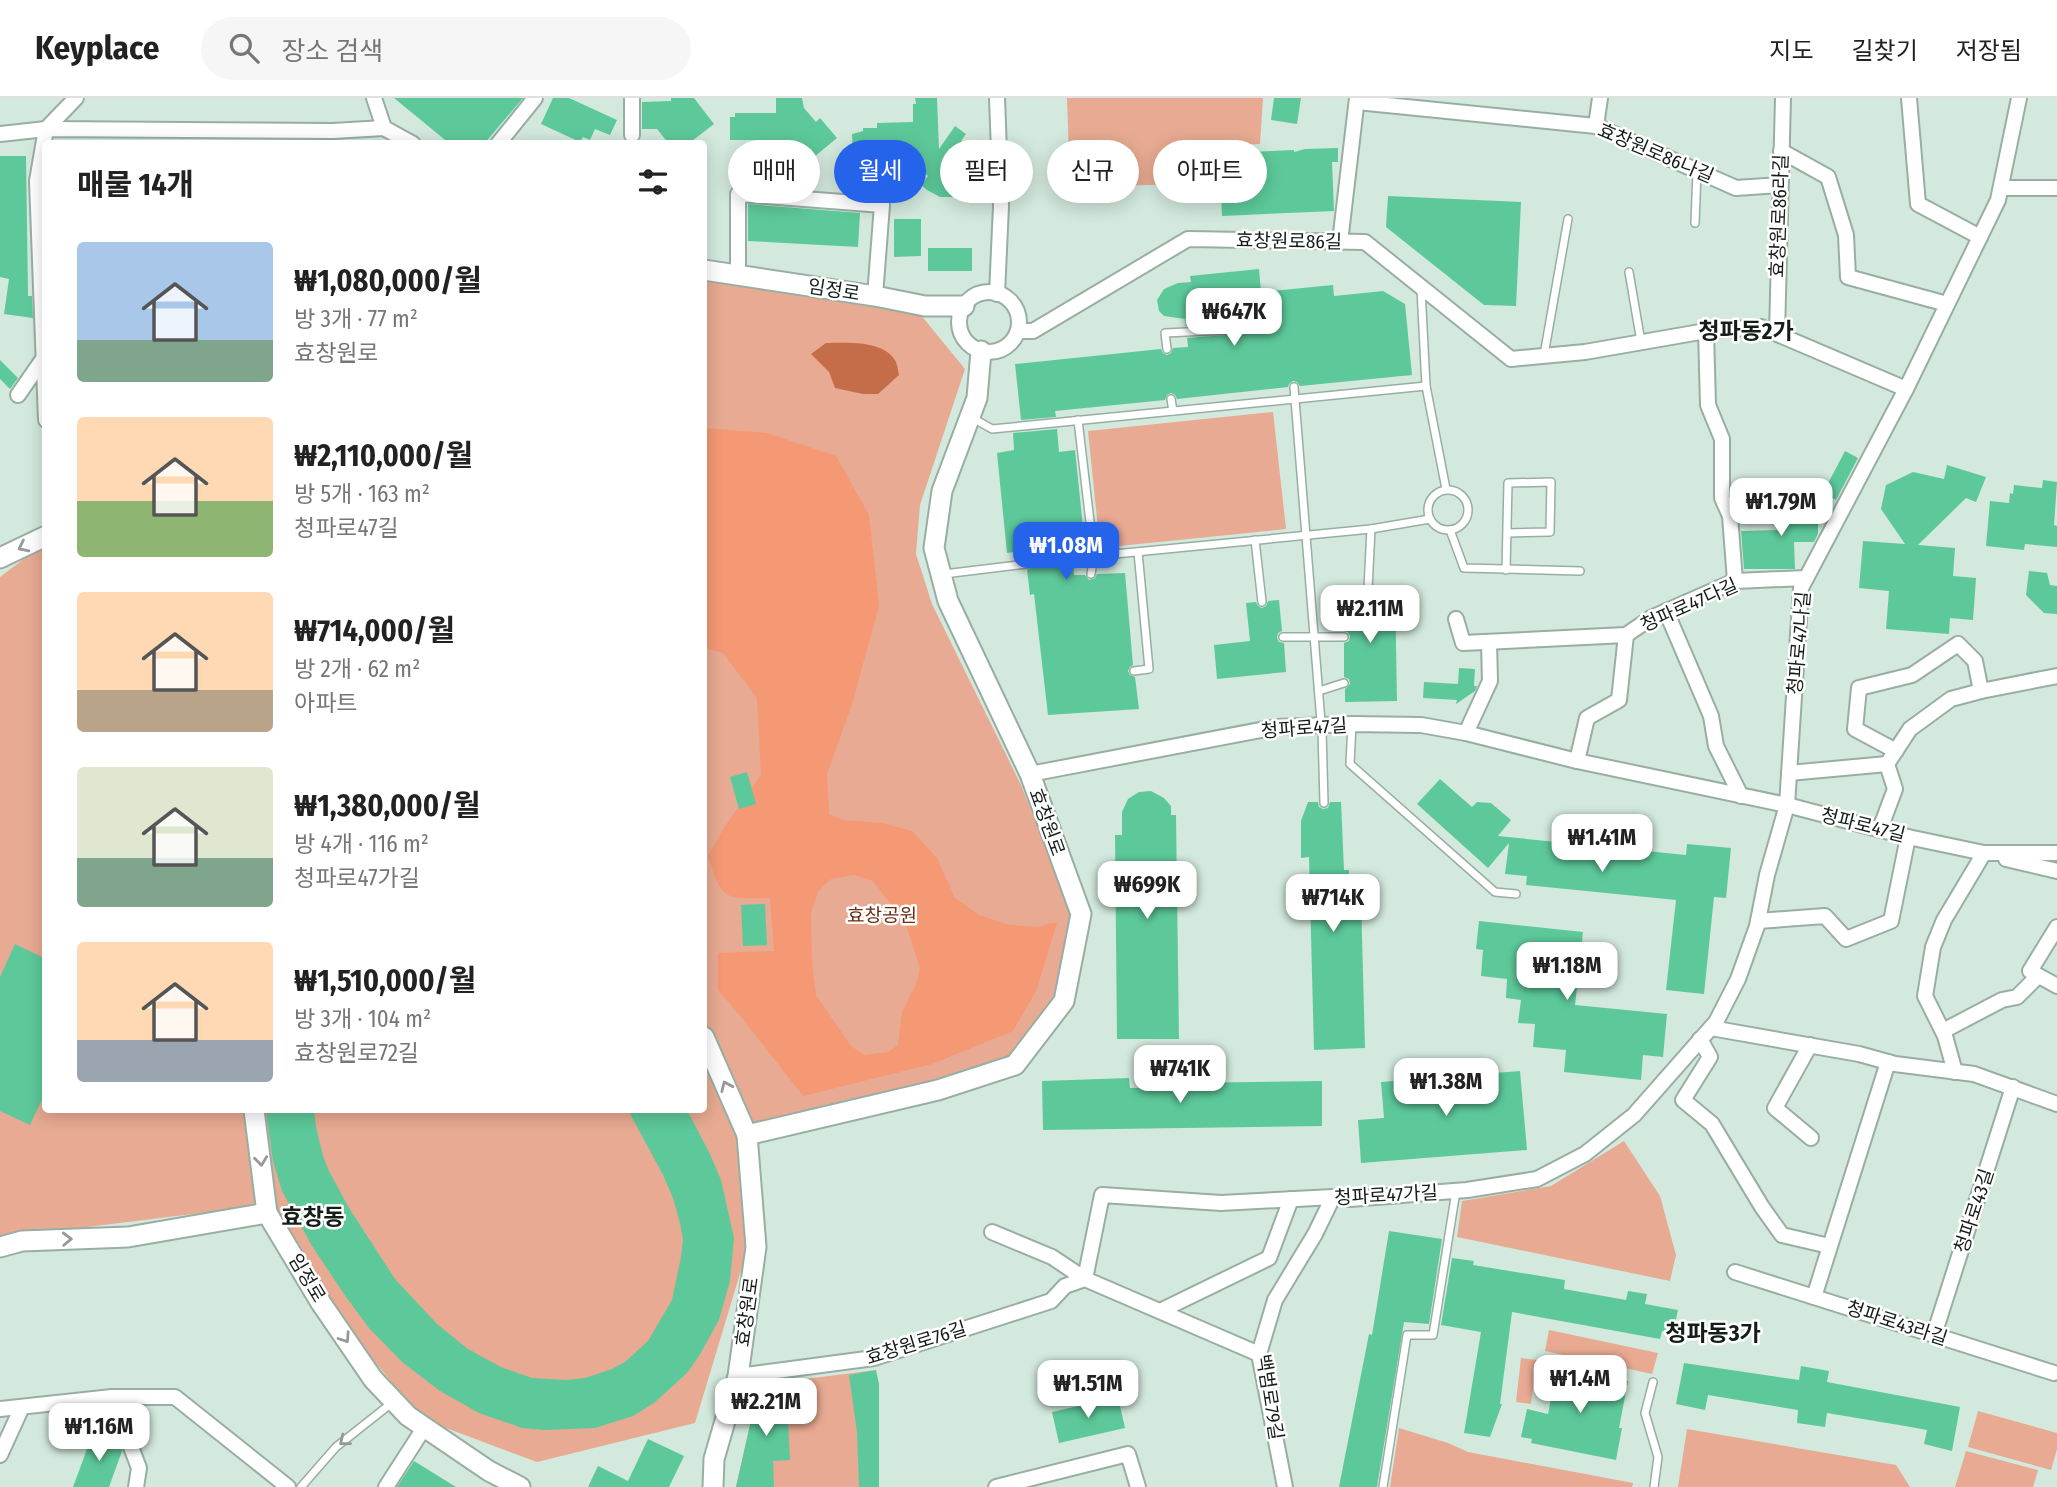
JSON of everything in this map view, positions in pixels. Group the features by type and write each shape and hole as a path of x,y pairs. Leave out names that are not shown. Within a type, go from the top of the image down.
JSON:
{"street":[{"path":"44,140 46,129 76,98"},
{"path":"374,98 384,128"},
{"path":"501,140 535,98"},
{"path":"632,98 632,135"},
{"path":"997,98 1000,206 998,294"},
{"path":"1596,125 1600,98"},
{"name":"효창원로86라길","path":"1777,334 1783,98"},
{"path":"1909,98 1918,204 1980,237"},
{"name":"청파로47나길","path":"1787,805 1801,587 1906,389 1998,200 2019,98"},
{"path":"1340,242 1357,100"},
{"name":"효창원로86나길","path":"1357,100 1448,105 1596,125 1736,188 1780,185"},
{"path":"0,134 46,129 205,129 225,137 333,137 384,128 406,140"},
{"path":"1781,151 1828,177 1846,235 1848,277 1947,304"},
{"path":"42,152 37,181 42,329"},
{"path":"2001,188 2057,188"},
{"path":"738,275 738,194 881,205 876,296"},
{"name":"효창원로86길","path":"1018,331 1033,331 1188,239 1365,242 1511,359 1584,352 1706,331 1761,327 1906,389"},
{"name":"임정로","path":"707,270 925,306 964,306"},
{"path":"979,294 998,294 1006,298 1017,312 1018,331 1007,346 999,351 981,351 965,341 961,332 959,323 964,306 979,294"},
{"path":"1706,331 1708,405 1722,439 1722,498 1730,516 1735,580"},
{"name":"효창원로","path":"747,1135 938,1090 1015,1065 1064,1000 1082,914 1030,774 948,601 934,548 942,491 977,398 981,351"},
{"path":"18,395 42,360"},
{"path":"0,558 42,538"},
{"name":"청파로47다길","path":"1456,619 1463,643 1626,635 1651,618 1735,580 1806,578"},
{"path":"1666,611 1711,716 1716,746 1741,796"},
{"path":"1577,761 1587,718 1619,699 1626,635"},
{"path":"1466,733 1490,681 1489,643"},
{"path":"1896,751 1855,729 1859,688 1912,675 1958,644 1975,662 1981,691"},
{"path":"1887,764 1910,729 1951,699 2057,676"},
{"name":"청파로47길","path":"1030,774 1276,727 1421,725 1787,805 1908,837 1984,853 2057,853"},
{"path":"1789,773 1887,764"},
{"path":"1880,829 1895,789 1887,764"},
{"name":"청파로47가길","path":"1084,1279 1102,1195 1221,1203 1333,1197 1350,1199 1456,1191 1537,1179 1586,1154 1634,1115 1716,1022 1738,979 1758,921 1767,875 1787,805"},
{"path":"1758,921 1825,916 1846,939 1891,921 1908,837"},
{"path":"1955,1072 1942,1031 1925,996 1933,947 1944,920 1984,853 2057,872"},
{"path":"2057,927 2030,971 2057,986"},
{"path":"1942,1031 2002,1000 2017,997 2038,976"},
{"path":"1711,1028 1859,1054 1888,1062 1974,1074 2057,1104"},
{"path":"1700,1039 1710,1057 1683,1100 1712,1124 1782,1235 1829,1246"},
{"name":"효창원로","path":"707,1044 747,1135 756,1247 738,1376 714,1459 713,1487"},
{"path":"1810,1045 1775,1108 1811,1138"},
{"path":"1814,1297 1888,1062"},
{"name":"청파로43길","path":"1934,1335 2013,1087"},
{"path":"0,1247 22,1241 128,1237 267,1213 254,1113"},
{"name":"백범로79길","path":"1282,1486 1259,1354 1275,1300 1315,1234 1333,1197"},
{"path":"1160,1311 1269,1258 1291,1199"},
{"name":"임정로","path":"267,1213 321,1303 373,1379 394,1402 424,1428 489,1471 520,1487"},
{"path":"992,1232 1052,1257 1084,1279 1259,1354"},
{"name":"청파로43라길","path":"1735,1272 2056,1374"},
{"name":"효창원로76길","path":"738,1376 874,1358 1051,1301 1065,1286 1084,1279"},
{"path":"112,1397 139,1468 136,1487"},
{"path":"0,1409 112,1397 175,1397 288,1487"},
{"path":"0,1455 22,1407"},
{"path":"386,1487 424,1428"},
{"path":"996,1487 1128,1454 1138,1487"}],"lane":[{"path":"1695,223 1697,170"},
{"path":"1544,356 1568,219"},
{"path":"1629,272 1641,342"},
{"path":"1421,286 1426,386 1446,489"},
{"path":"1222,320 1229,330"},
{"path":"1167,349 1165,333 1260,327"},
{"path":"970,417 992,429 1426,386"},
{"path":"1294,387 1322,726 1324,803"},
{"path":"1171,399 1173,411"},
{"path":"1078,420 1094,556 1091,574"},
{"path":"1506,569 1508,483 1551,482 1550,532 1507,533"},
{"path":"1446,489 1464,496 1469,508 1462,525 1450,530 1439,528 1430,519 1428,508 1436,493 1446,489"},
{"path":"1069,559 1371,529 1430,519"},
{"path":"1368,589 1371,529"},
{"path":"1450,530 1464,568 1580,572"},
{"path":"1255,540 1262,602"},
{"path":"1134,671 1149,669 1138,552"},
{"path":"941,575 1027,564"},
{"path":"1283,637 1343,637"},
{"path":"1319,691 1344,683"},
{"path":"1352,724 1350,764 1495,892 1516,894"},
{"path":"1382,1487 1407,1335 1433,1335 1456,1191"},
{"path":"1653,1382 1645,1413 1658,1457 1654,1487"},
{"path":"301,1487 336,1447 394,1402"}],"green space":[{"path":"1067,98 1263,98 1260,140 1153,140 1153,185 1139,185 1139,140 1068,140"},
{"name":"효창공원","path":"707,274 920,314 965,369 920,505 916,554 932,604 1021,785 1073,916 1056,999 1010,1058 936,1084 740,1132 748,1247 695,1423 537,1462 430,1422 415,1410 369,1355 259,1206 22,1235 0,1242 0,577 42,545 42,1113 707,1113"},
{"path":"1273,412 1286,529 1100,548 1088,431"},
{"path":"1624,1141 1660,1196 1676,1255 1670,1281 1457,1237 1462,1201 1551,1186"},
{"path":"1549,1330 1658,1353 1652,1374 1545,1351"},
{"path":"1521,1358 1537,1360 1531,1404 1516,1402"},
{"path":"876,1370 879,1487 736,1487 759,1385"},
{"path":"1978,1411 2057,1433 2057,1449 2051,1470 1968,1447"},
{"path":"1399,1428 1468,1452 1633,1483 1632,1487 1390,1487"},
{"path":"1687,1429 1896,1465 1910,1487 1678,1487"},
{"path":"1966,1451 2038,1470 2033,1487 1955,1487"}],"shaded area":[{"path":"826,343 853,343 881,348 895,360 899,375 878,394 835,388 829,372 811,354"},
{"path":"707,428 767,433 836,456 869,515 879,606 852,704 827,774 829,814 843,820 882,823 912,831 937,858 955,898 979,915 1009,925 1040,927 1057,923 1036,991 1013,1031 932,1064 803,1096 718,990 718,953 774,951 770,898 743,898 727,894 717,882 708,856 725,826 761,775 757,698 723,653 707,649","holes":["854,875 873,881 906,925 920,968 917,982 902,1012 898,1045 888,1052 864,1055 851,1046 816,995 811,913 818,891 831,879"]}],"building":[{"path":"394,98 523,98 487,140 445,140"},
{"path":"553,98 569,98 617,120 610,135 595,129 590,140 583,137 576,140 541,124"},
{"path":"671,98 694,98 714,124 693,140 666,140 657,129 642,129 642,102 671,101"},
{"path":"776,98 802,98 804,108 816,122 820,118 837,138 820,152 820,140 730,140 730,117 735,117 735,113 776,113"},
{"path":"915,98 937,98 940,197 926,189 926,140 852,140 852,134 863,131 863,128 877,128 877,123 913,122 913,104 916,104"},
{"path":"1274,98 1301,98 1297,124 1271,120"},
{"path":"955,126 966,134 962,140 945,140"},
{"path":"1338,148 1338,162 1332,162 1334,211 1222,216 1221,203 1267,203 1267,151 1294,152"},
{"path":"0,156 26,156 28,296 32,296 33,318 4,314 9,279 0,277"},
{"path":"1388,196 1521,202 1516,306 1484,305 1386,227"},
{"path":"748,204 860,213 858,247 748,241"},
{"path":"894,219 921,219 921,256 894,257"},
{"path":"928,248 972,248 972,271 928,271"},
{"path":"1259,269 1261,292 1333,285 1334,296 1383,291 1405,304 1412,375 1300,386 1293,381 1288,387 1177,399 1171,393 1165,400 1055,411 1056,417 1021,420 1015,364 1161,349 1167,355 1173,348 1188,347 1187,338 1263,332 1266,326 1262,321 1232,324 1227,316 1222,314 1216,318 1218,324 1186,326 1185,319 1164,316 1159,311 1157,300 1164,289 1178,283 1191,282 1190,276"},
{"path":"0,360 18,378 10,389 0,379"},
{"path":"1057,429 1059,452 1075,450 1085,546 1071,548 1072,553 1065,555 1063,560 1066,564 1073,565 1074,575 1085,575 1089,580 1097,574 1125,573 1133,665 1128,671 1135,677 1139,709 1048,715 1034,594 1030,595 1027,570 1033,563 1026,558 1025,550 1007,553 997,453 1014,450 1013,433"},
{"path":"1845,451 1858,458 1836,500 1823,493"},
{"path":"1947,465 1986,477 1976,502 1966,498 1918,545 1955,548 1953,576 1976,578 1973,620 1950,618 1949,634 1886,629 1889,591 1859,588 1863,541 1905,544 1881,509 1886,485 1913,472 1944,479"},
{"path":"2043,480 2057,482 2054,525 2057,526 2057,547 2025,544 2024,550 1986,546 1990,501 2009,503 2014,485 2042,488"},
{"path":"1778,503 1818,503 1818,534 1814,542 1794,542 1795,569 1744,569 1741,531 1779,530"},
{"path":"2029,571 2047,573 2050,585 2057,586 2057,614 2044,613 2026,595"},
{"path":"1395,588 1397,701 1345,702 1345,689 1350,684 1349,679 1344,677 1344,643 1349,641 1350,636 1343,631 1342,590 1362,589 1364,594 1368,595 1373,593 1374,589"},
{"path":"1279,600 1282,631 1277,638 1284,643 1286,672 1217,679 1214,645 1250,641 1246,603 1256,602 1262,608 1268,601"},
{"path":"1459,668 1475,669 1475,691 1456,704 1457,700 1423,698 1424,682 1458,684"},
{"path":"747,772 756,804 739,809 730,777"},
{"path":"1440,779 1472,807 1477,802 1491,803 1511,820 1498,836 1686,855 1687,844 1731,848 1726,898 1714,897 1704,994 1666,990 1676,900 1526,885 1527,876 1505,874 1509,843 1488,868 1417,804"},
{"path":"1151,791 1164,798 1171,806 1171,815 1176,815 1179,1039 1117,1039 1115,835 1122,835 1122,812 1128,799 1139,792"},
{"path":"1308,802 1318,802 1323,809 1328,808 1330,802 1341,802 1344,870 1349,870 1349,898 1361,898 1365,1048 1314,1050 1309,857 1301,858 1301,821"},
{"path":"765,904 767,945 743,946 741,905"},
{"path":"1479,921 1583,932 1575,1005 1667,1014 1663,1057 1643,1055 1641,1080 1564,1072 1566,1050 1533,1047 1535,1024 1518,1023 1521,1000 1506,998 1507,979 1481,976 1483,950 1476,949"},
{"path":"15,944 42,957 42,1100 30,1125 0,1111 0,977"},
{"path":"1520,1071 1527,1150 1361,1163 1358,1120 1384,1118 1381,1082"},
{"path":"1129,1078 1130,1088 1185,1087 1185,1083 1322,1081 1322,1126 1043,1130 1042,1081"},
{"path":"266,1113 314,1113 323,1156 349,1208 395,1279 437,1324 468,1349 501,1367 532,1378 585,1378 625,1362 648,1341 672,1300 681,1257 683,1240 673,1198 630,1113 689,1113 721,1180 734,1238 730,1281 719,1320 687,1373 654,1403 633,1416 595,1428 544,1430 522,1428 479,1413 440,1391 402,1362 369,1328 312,1246 282,1191 273,1161"},
{"path":"1389,1231 1442,1239 1429,1324 1404,1322 1377,1487 1339,1487 1369,1334 1372,1335"},
{"path":"1452,1258 1474,1261 1473,1265 1565,1280 1564,1289 1626,1300 1628,1291 1647,1294 1645,1304 1678,1310 1673,1333 1662,1331 1660,1339 1512,1312 1502,1404 1490,1437 1464,1433 1481,1332 1441,1325"},
{"path":"1684,1363 1799,1380 1801,1366 1829,1371 1827,1382 1960,1407 1952,1451 1924,1444 1927,1430 1905,1426 1827,1413 1825,1427 1797,1423 1798,1410 1708,1395 1705,1410 1676,1404"},
{"path":"1557,1368 1628,1381 1616,1460 1531,1443 1532,1439 1521,1437 1527,1409 1548,1414"},
{"path":"876,1370 879,1384 879,1487 859,1487 857,1432 849,1375"},
{"path":"786,1383 790,1460 773,1461 774,1487 736,1487 759,1385"},
{"path":"1118,1397 1125,1428 1059,1443 1052,1412"},
{"path":"93,1433 119,1443 122,1451 109,1487 73,1487"},
{"path":"648,1439 684,1456 669,1487 588,1487 598,1466 628,1481"},
{"path":"414,1461 456,1487 397,1487"}],"district":[{"name":"청파동2가","path":"1746,331"},
{"name":"효창동","path":"313,1217"},
{"name":"청파동3가","path":"1713,1333"}]}
